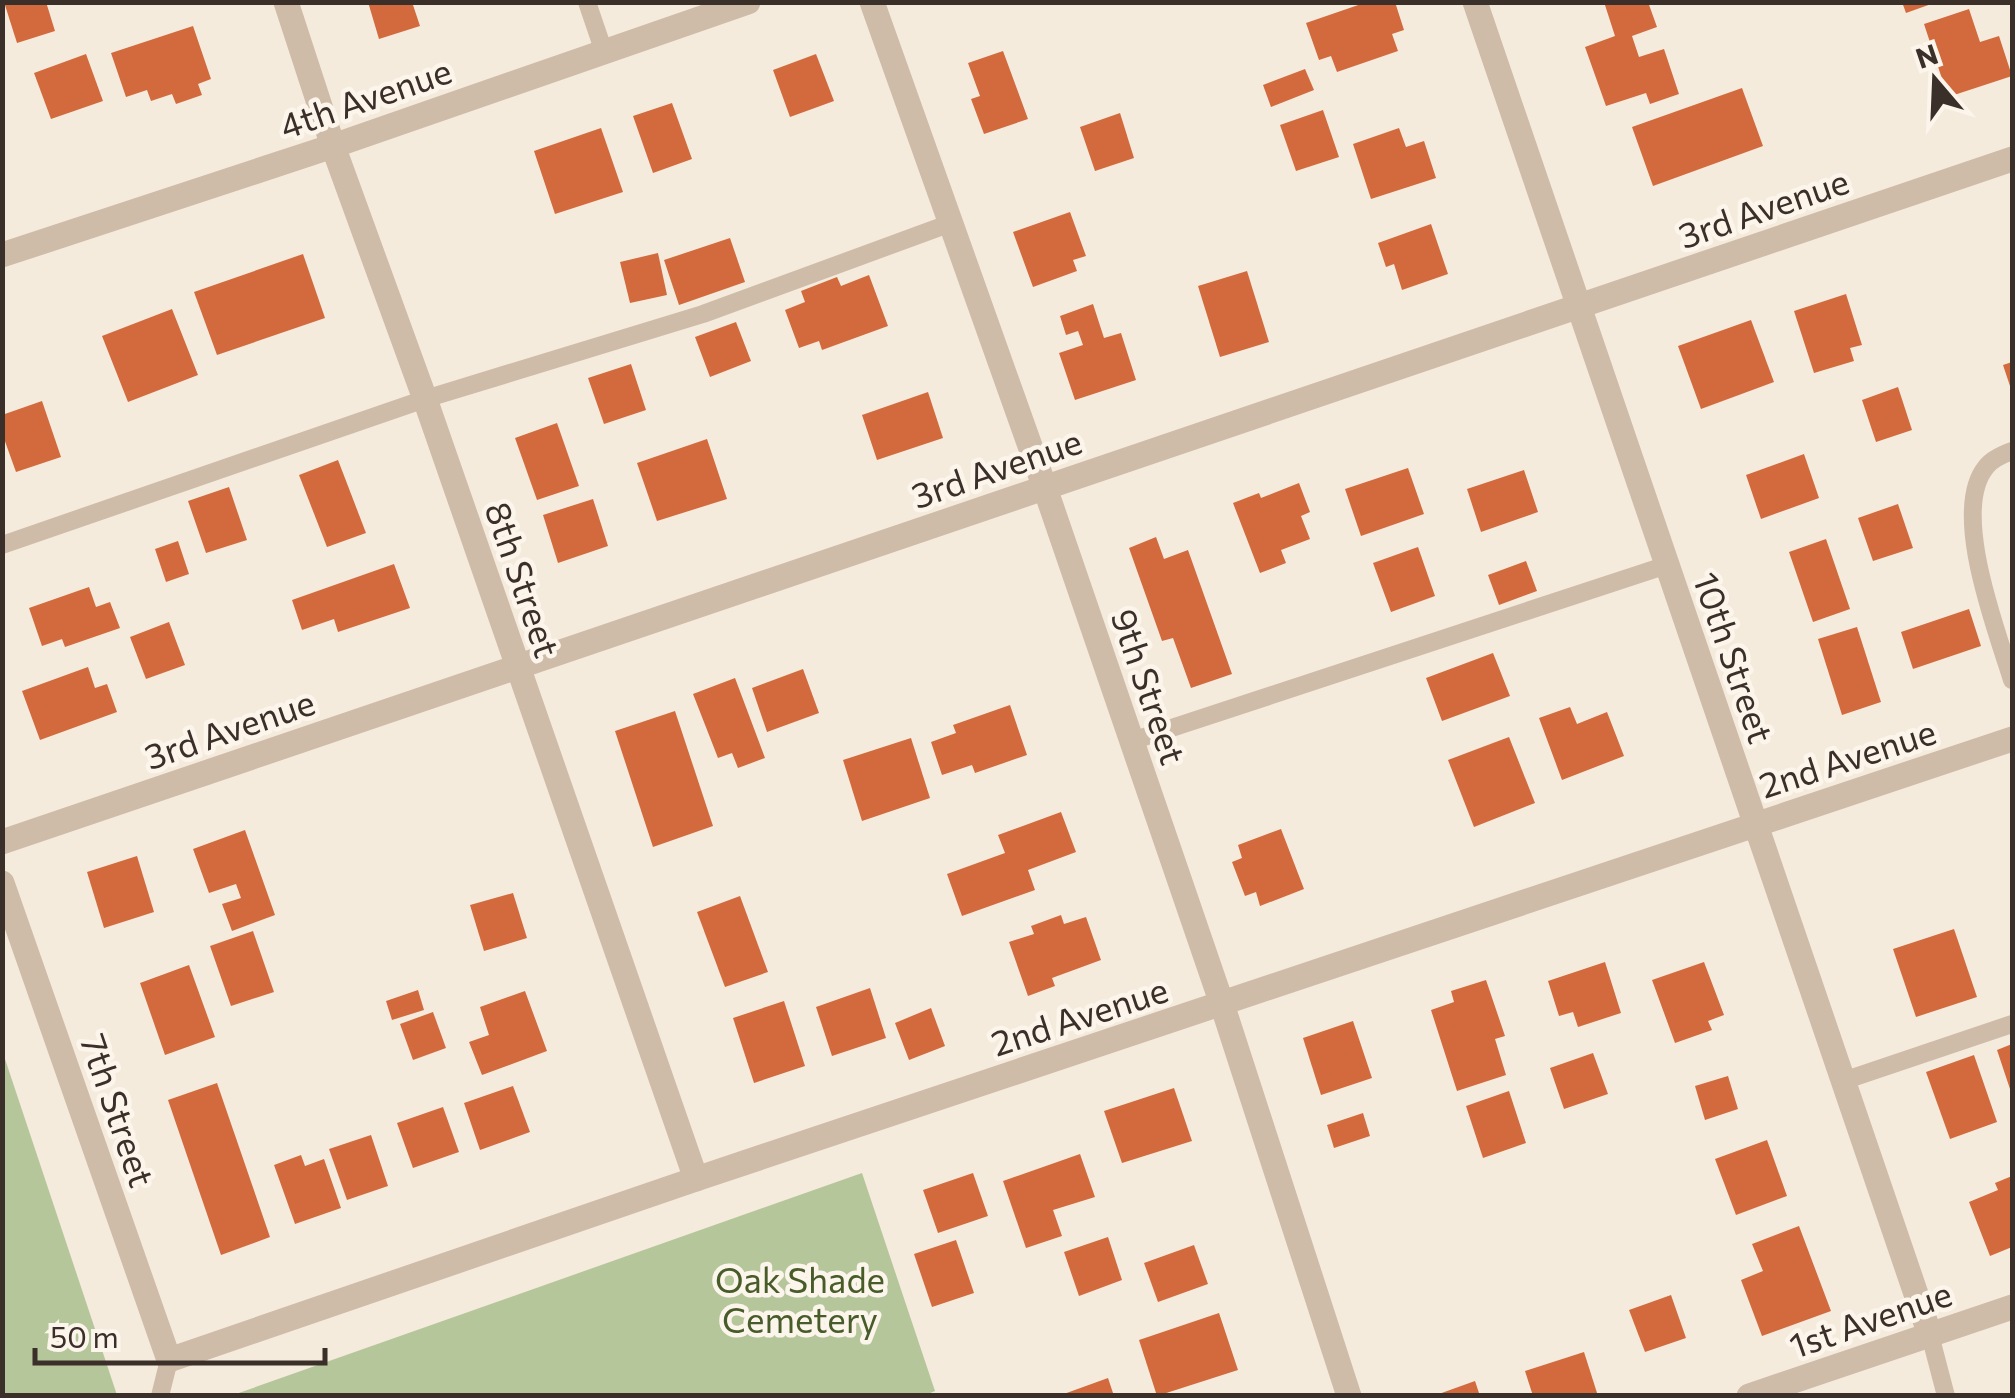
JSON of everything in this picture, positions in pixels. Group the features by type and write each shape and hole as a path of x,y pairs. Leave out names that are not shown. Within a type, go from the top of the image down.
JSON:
{"street":[{"name":"8th Street","path":"286,2 696,1179"},
{"name":"4th Avenue","path":"2,256 748,2"},
{"name":"9th Street","path":"872,2 1132,741 1350,1396"},
{"name":"10th Street","path":"1475,2 1930,1335"},
{"name":"3rd Avenue","path":"2,842 2012,159"},
{"name":"2nd Avenue","path":"169,1360 696,1179 2012,739"},
{"name":"7th Street","path":"2,883 169,1360"},
{"name":"1st Avenue","path":"1749,1396 2012,1306"}],"lane":[{"path":"587,2 604,52"},
{"path":"2,544 425,399 702,314 951,224"},
{"path":"2012,450 1986,466 1972,496 1971,525 1990,611 2012,680"},
{"path":"1132,741 1667,565"},
{"path":"1842,1081 2012,1024"},
{"path":"1930,1335 1946,1396"},
{"path":"160,1396 169,1360"}],"green space":[{"path":"3,1053 117,1395 3,1395"},
{"name":"Oak Shade Cemetery","path":"862,1173 935,1391 923,1396 233,1395"}],"building":[{"path":"4,2 46,2 55,31 17,43"},
{"path":"368,2 412,2 420,26 379,39"},
{"path":"1367,2 1395,2 1404,30 1392,34 1398,51 1337,72 1331,56 1319,60 1306,23"},
{"path":"1604,2 1648,2 1657,27 1632,36 1639,57 1664,49 1679,94 1650,104 1646,93 1606,106 1585,47 1615,36"},
{"path":"1902,2 1934,2 1934,3 1906,13"},
{"path":"1969,9 1980,42 1999,36 2012,76 1948,97 1924,24"},
{"path":"193,26 211,79 198,84 202,95 176,104 172,94 151,101 147,90 126,97 111,53"},
{"path":"1003,51 1028,119 984,134 971,99 980,96 968,63"},
{"path":"86,54 103,101 51,119 34,73"},
{"path":"816,54 834,101 790,117 773,70"},
{"path":"1305,69 1314,90 1271,107 1263,85"},
{"path":"1742,88 1763,146 1653,186 1632,127"},
{"path":"672,103 692,159 653,173 633,116"},
{"path":"1323,110 1339,157 1296,171 1280,125"},
{"path":"1120,113 1134,158 1095,171 1080,127"},
{"path":"601,128 623,192 555,214 534,151"},
{"path":"1399,128 1406,147 1424,141 1436,178 1371,199 1353,144"},
{"path":"1070,212 1086,256 1073,260 1077,271 1033,287 1013,232"},
{"path":"1431,224 1448,274 1402,290 1394,264 1386,267 1378,243"},
{"path":"730,238 745,282 679,305 664,260"},
{"path":"658,253 667,295 630,303 620,262"},
{"path":"303,254 325,318 217,355 194,292"},
{"path":"1247,271 1269,342 1220,357 1198,286"},
{"path":"869,275 888,326 822,350 819,341 799,348 785,310 805,302 801,291 837,277 841,286"},
{"path":"1846,294 1862,345 1850,348 1854,361 1814,373 1794,311"},
{"path":"1093,304 1104,338 1121,333 1136,380 1075,400 1059,353 1083,345 1078,331 1066,335 1060,316"},
{"path":"172,309 198,375 128,402 102,336"},
{"path":"1751,320 1774,382 1701,409 1678,346"},
{"path":"736,322 751,361 710,377 695,337"},
{"path":"2012,362 2012,392 2003,365"},
{"path":"631,364 646,410 604,424 588,378"},
{"path":"1898,387 1912,430 1876,442 1862,400"},
{"path":"928,392 943,438 877,460 862,415"},
{"path":"42,401 61,457 16,472 2,433 2,415"},
{"path":"557,423 579,486 537,500 515,438"},
{"path":"707,439 727,499 657,521 637,463"},
{"path":"1804,454 1819,498 1761,519 1746,475"},
{"path":"338,460 366,533 327,547 299,475"},
{"path":"1408,468 1424,514 1361,536 1345,489"},
{"path":"1524,470 1538,512 1481,532 1467,489"},
{"path":"1299,483 1310,512 1301,516 1310,539 1281,550 1286,563 1260,573 1233,503 1259,493 1261,498"},
{"path":"229,487 247,540 206,553 188,501"},
{"path":"593,499 608,546 558,563 543,515"},
{"path":"1898,504 1913,548 1873,561 1858,518"},
{"path":"1156,537 1164,559 1188,550 1232,674 1191,688 1173,638 1162,641 1129,548"},
{"path":"1826,539 1850,609 1813,622 1789,552"},
{"path":"178,541 189,574 166,582 155,549"},
{"path":"1418,547 1435,596 1391,612 1373,563"},
{"path":"1526,561 1537,591 1499,605 1488,575"},
{"path":"394,564 410,608 338,632 334,619 302,630 292,600"},
{"path":"89,587 96,607 110,602 120,628 65,647 62,639 42,646 29,608"},
{"path":"1969,609 1981,646 1913,669 1901,632"},
{"path":"169,622 185,665 146,679 130,637"},
{"path":"1857,627 1881,702 1842,715 1818,639"},
{"path":"1493,653 1510,696 1442,721 1426,678"},
{"path":"88,667 95,688 107,684 117,712 40,740 22,691"},
{"path":"803,669 819,713 767,732 752,688"},
{"path":"735,678 765,758 738,768 732,753 718,758 693,694"},
{"path":"1010,705 1027,755 975,773 972,765 942,775 931,742 956,733 953,725"},
{"path":"1570,707 1577,724 1607,712 1624,756 1562,780 1539,718"},
{"path":"675,711 713,826 653,847 615,731"},
{"path":"1509,737 1535,803 1474,827 1448,760"},
{"path":"911,738 930,798 862,821 843,760"},
{"path":"1061,812 1076,852 1028,870 1035,890 962,916 947,874 1005,853 998,835"},
{"path":"1281,829 1304,889 1260,906 1256,892 1245,896 1232,862 1242,858 1238,845"},
{"path":"245,830 275,915 232,931 222,904 241,898 236,884 209,893 193,849"},
{"path":"137,856 154,912 104,928 87,872"},
{"path":"513,893 527,938 484,951 470,905"},
{"path":"740,896 768,972 725,987 697,912"},
{"path":"1061,915 1064,924 1086,917 1101,960 1052,978 1055,986 1028,996 1009,942 1034,934 1031,926"},
{"path":"1954,929 1977,997 1916,1017 1893,949"},
{"path":"253,931 274,992 231,1006 210,946"},
{"path":"1605,962 1621,1013 1578,1027 1573,1012 1559,1016 1548,981"},
{"path":"1704,962 1724,1015 1708,1021 1712,1030 1675,1043 1652,980"},
{"path":"189,965 215,1037 165,1055 140,983"},
{"path":"1486,980 1505,1036 1495,1039 1506,1075 1457,1091 1431,1010 1454,1002 1451,991"},
{"path":"870,988 886,1038 832,1056 816,1007"},
{"path":"418,990 424,1010 392,1020 386,1001"},
{"path":"525,991 547,1051 482,1075 469,1042 489,1035 480,1007"},
{"path":"784,1001 805,1066 754,1083 733,1018"},
{"path":"931,1008 945,1046 909,1060 895,1023"},
{"path":"433,1012 446,1048 413,1060 400,1024"},
{"path":"1353,1021 1372,1078 1321,1095 1303,1038"},
{"path":"2012,1044 2012,1095 1997,1050"},
{"path":"1593,1053 1608,1094 1564,1109 1550,1068"},
{"path":"1974,1055 1997,1122 1950,1139 1926,1072"},
{"path":"1728,1076 1738,1109 1705,1120 1695,1086"},
{"path":"217,1083 270,1237 221,1255 168,1100"},
{"path":"513,1086 530,1132 480,1150 464,1103"},
{"path":"1174,1088 1192,1141 1122,1163 1104,1111"},
{"path":"1509,1091 1526,1143 1483,1158 1466,1106"},
{"path":"443,1107 459,1152 413,1168 397,1123"},
{"path":"1363,1113 1370,1136 1334,1148 1327,1125"},
{"path":"371,1135 388,1186 347,1200 329,1149"},
{"path":"1767,1140 1787,1196 1736,1215 1715,1159"},
{"path":"1080,1154 1095,1197 1053,1210 1062,1236 1026,1248 1003,1181"},
{"path":"301,1155 305,1166 324,1159 341,1208 295,1224 274,1165"},
{"path":"973,1173 988,1216 938,1233 923,1190"},
{"path":"2012,1176 2012,1247 1990,1256 1969,1202 1998,1190 1995,1183"},
{"path":"1799,1226 1831,1311 1762,1336 1741,1280 1763,1271 1752,1244"},
{"path":"1108,1237 1122,1280 1079,1296 1064,1252"},
{"path":"956,1240 974,1293 932,1307 914,1254"},
{"path":"1194,1245 1208,1284 1158,1302 1144,1263"},
{"path":"1671,1295 1686,1338 1645,1352 1629,1310"},
{"path":"1219,1313 1238,1370 1157,1396 1139,1340"},
{"path":"1584,1352 1598,1396 1533,1396 1525,1371"},
{"path":"1108,1378 1114,1396 1061,1396 1061,1395"},
{"path":"1475,1381 1480,1396 1436,1396 1436,1395"}]}
